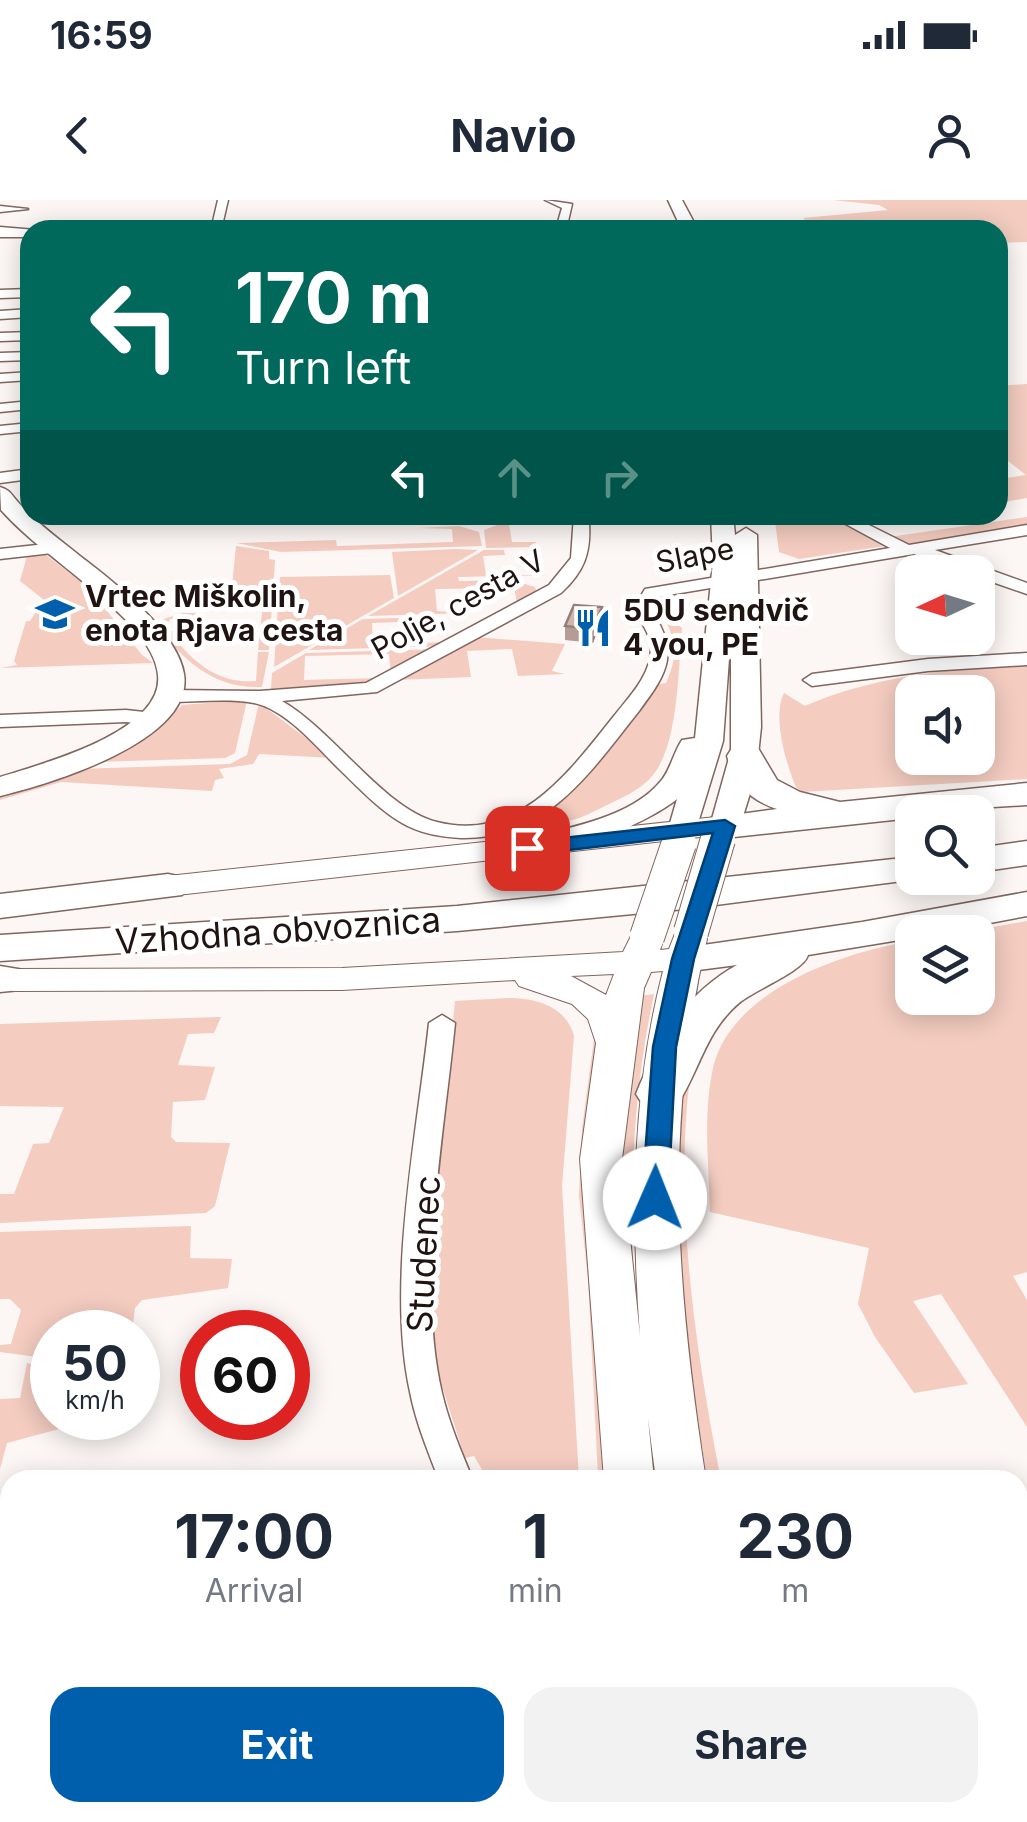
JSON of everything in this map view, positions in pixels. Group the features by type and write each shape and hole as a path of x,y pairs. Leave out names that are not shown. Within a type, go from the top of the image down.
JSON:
{"highway":[{"path":"744,756 751,776 782,798 828,808 876,810"},
{"path":"722,833 876,810 1027,794"},
{"path":"995,836 1027,832"},
{"name":"Vzhodna obvoznica","path":"0,923 412,899 759,866 895,848"},
{"path":"995,858 1027,854"},
{"name":"Vzhodna obvoznica","path":"4,972 398,924 732,893 895,871"},
{"path":"0,906 168,886"},
{"path":"660,1094 690,1026 737,983 800,952 862,935 1027,904"},
{"path":"664,947 862,935"}],"main road":[{"path":"0,787 107,748 153,719 170,696 172,674 156,645 114,596 29,525"},
{"path":"628,1470 602,1186 602,1144 614,1043 626,988 664,947 722,833 744,756 750,692 731,525"},
{"path":"681,1470 664,1351 654,1229 664,1047 664,947 681,837 702,773 734,578"},
{"path":"527,848 596,828 664,794 676,781 712,710"},
{"path":"0,896 168,886 527,848 722,833"},
{"path":"480,974 664,947"},
{"path":"4,972 254,982 480,974 528,977 577,991 605,1015 614,1043"}],"street":[{"path":"5,200 0,208 23,209"},
{"path":"550,200 568,206 564,220"},
{"name":"Polje, cesta V","path":"170,696 260,697 370,688 548,594 578,567 584,547 581,525"},
{"path":"859,525 912,549 1027,589"},
{"name":"Slape","path":"260,697 331,748 396,810 426,826 475,832 507,827 542,811 582,770 646,686 659,659 657,632 642,609 645,598 662,589 1027,530"},
{"path":"0,554 54,548"},
{"path":"812,680 928,665 1027,659"},
{"path":"0,721 126,716 153,719"},
{"name":"Studenec","path":"442,1023 420,1241 416,1326 425,1389 452,1470"}],"shaded area":[{"path":"833,200 1027,200 1027,242 1008,243 1008,220 803,218 888,210 879,205"},
{"path":"1027,384 1027,498 1008,501 1008,478 1026,475 1008,461 1008,385"},
{"path":"1027,517 1027,527 901,544 862,525 889,537 972,525 1008,525 1008,520"},
{"path":"509,525 512,542 536,542 538,547 486,548 484,530"},
{"path":"776,525 849,525 885,546 799,559 779,552"},
{"path":"459,526 479,532 482,546 281,552 237,543 336,540 337,546 453,542 452,529 419,528"},
{"path":"236,546 269,551 269,559 275,560 269,650 258,650 264,595 231,596"},
{"path":"478,550 398,596 392,552"},
{"path":"484,550 504,550 505,555 483,556 486,575 548,575 458,577 459,581 511,580 535,587 537,594 518,607 514,588 435,589 437,611 465,613 368,616"},
{"name":"Vrtec Miškolin, enota Rjava cesta","path":"46,555 88,587 142,655 153,663 0,668 17,665 14,661 26,621 30,621 44,600 20,581 27,556"},
{"path":"390,575 394,598 274,667 280,577"},
{"path":"654,608 682,628 673,725 662,761 642,786 594,811 564,822 542,819 612,747 656,685 666,683 673,665 673,641 663,616 655,614"},
{"path":"199,613 202,618 170,619 164,631 174,631 174,636 194,636 177,641 194,659 222,677 256,681 258,652 269,652 262,687 229,683 189,661 156,625 157,621"},
{"path":"399,618 399,622 372,623 373,645 445,642 444,646 309,650 363,619"},
{"path":"475,637 565,644 552,671 565,674 518,676 512,649 467,651 471,677 396,680"},
{"path":"440,649 391,675 389,654 305,656 304,680 378,678 359,687 271,690 272,673 306,653"},
{"path":"1027,665 1027,779 802,792 796,787 780,727 784,693 805,706 895,679 895,775 995,775 995,675 920,675"},
{"path":"247,700 235,753 225,758 95,762 153,733 182,705"},
{"path":"259,703 333,758 259,754 253,764 219,769 224,778 215,780 212,791 61,782 0,800 0,796 78,769 230,764 247,755"},
{"path":"1027,921 1027,1272 1013,1276 1027,1300 1027,1427 941,1294 913,1301 968,1384 914,1393 875,1337 858,1304 869,1248 710,1212 709,1090 722,1045 739,1020 763,999 822,966 895,945 895,1015 995,1015 995,927"},
{"path":"742,990 744,995 701,1045 691,1074 687,1105 684,1179 688,1262 719,1470 706,1470 679,1266 676,1180 682,1070 695,1040 716,1013"},
{"path":"654,994 636,1114 632,1237 640,1360 655,1470 645,1470 616,1179 638,996"},
{"path":"529,1000 557,1011 574,1036 562,1186 578,1470 482,1470 474,1456 465,1458 433,1358 432,1242 455,1001"},
{"path":"221,1017 214,1033 188,1034 178,1065 215,1067 205,1100 173,1102 171,1137 176,1142 230,1143 215,1206 206,1213 0,1223 0,1194 14,1194 33,1144 49,1143 64,1107 0,1106 0,1024"},
{"path":"597,1022 611,1470 598,1470 588,1279 579,1196 582,1129 594,1039 590,1023"},
{"path":"191,1226 190,1258 232,1259 228,1288 142,1300 135,1310 30,1310 30,1356 0,1352 0,1345 11,1344 21,1310 10,1299 0,1299 0,1232"},
{"path":"27,1363 30,1364 30,1437 7,1443 0,1469 0,1399 20,1398"}],"building":[{"path":"574,605 602,607 593,629 565,626"}],"place":[{"name":"Vrtec Miškolin, enota Rjava cesta","path":"55,614"},
{"name":"5DU sendvič 4 you, PE","path":"593,628"}],"route":[{"path":"527,848 725,826 683,959 664,1047 656,1128 655,1198"}]}
